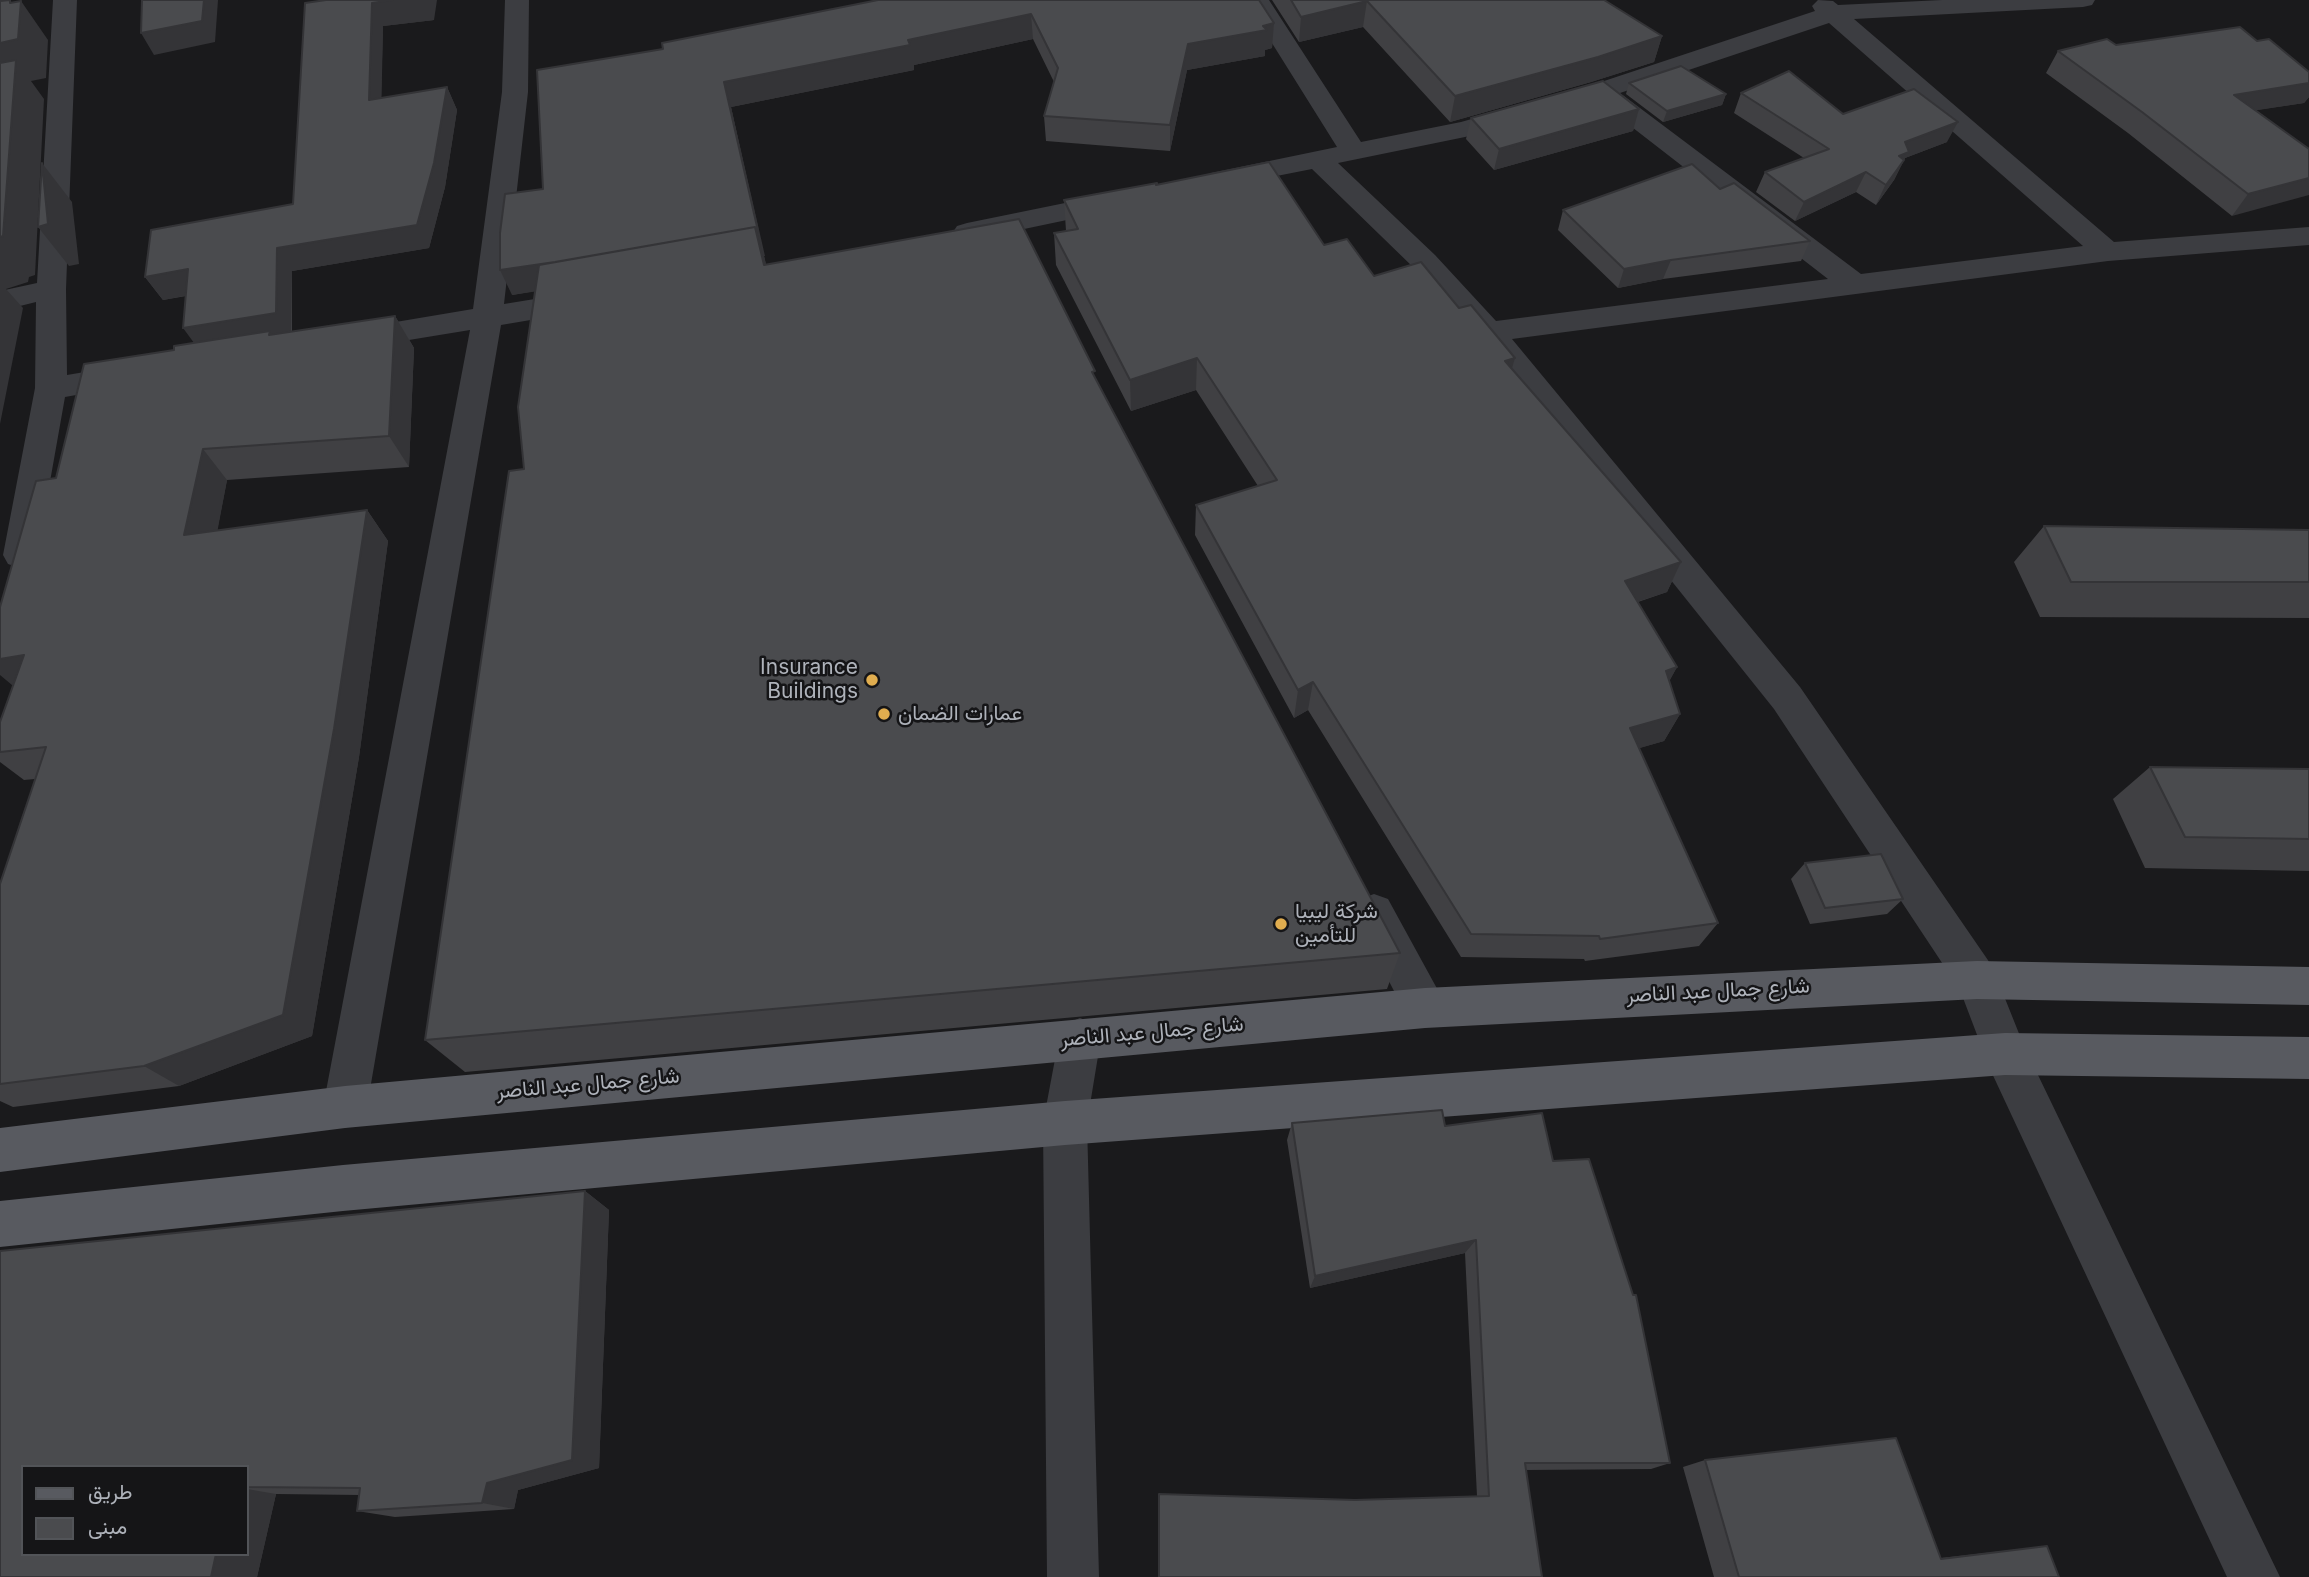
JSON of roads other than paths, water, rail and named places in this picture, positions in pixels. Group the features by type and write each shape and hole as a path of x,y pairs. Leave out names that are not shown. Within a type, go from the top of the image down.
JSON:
{"main road":[{"name":"شارع جمال عبد الناصر","path":"0,1150 345,1107 1425,1008 1977,980 2309,986"},
{"path":"0,1224 343,1188 1065,1123 2005,1054 2309,1058"}],"street":[{"path":"15,586 51,388 47,89 65,0"},
{"path":"345,1107 528,89 517,0"},
{"path":"1257,0 1335,154 1425,262 1489,332 1787,698 1977,980 2005,1054 2253,1577"},
{"path":"1194,185 1465,129 1601,91 1824,6 2083,0"},
{"path":"1824,6 2108,252"},
{"path":"1601,91 1857,286"},
{"path":"935,238 1023,236 1140,197"},
{"path":"1489,332 2108,252 2309,236"},
{"path":"0,301 51,289"},
{"path":"323,344 609,296"},
{"path":"51,388 160,370"},
{"path":"1360,886 1425,1008"},
{"path":"1073,1577 1065,1123 1080,1038"}],"place":[{"name":"Insurance Buildings","path":"872,680"},
{"name":"عمارات الضمان","path":"884,714"},
{"name":"شركة ليبيا للتأمين","path":"1281,924"}]}
